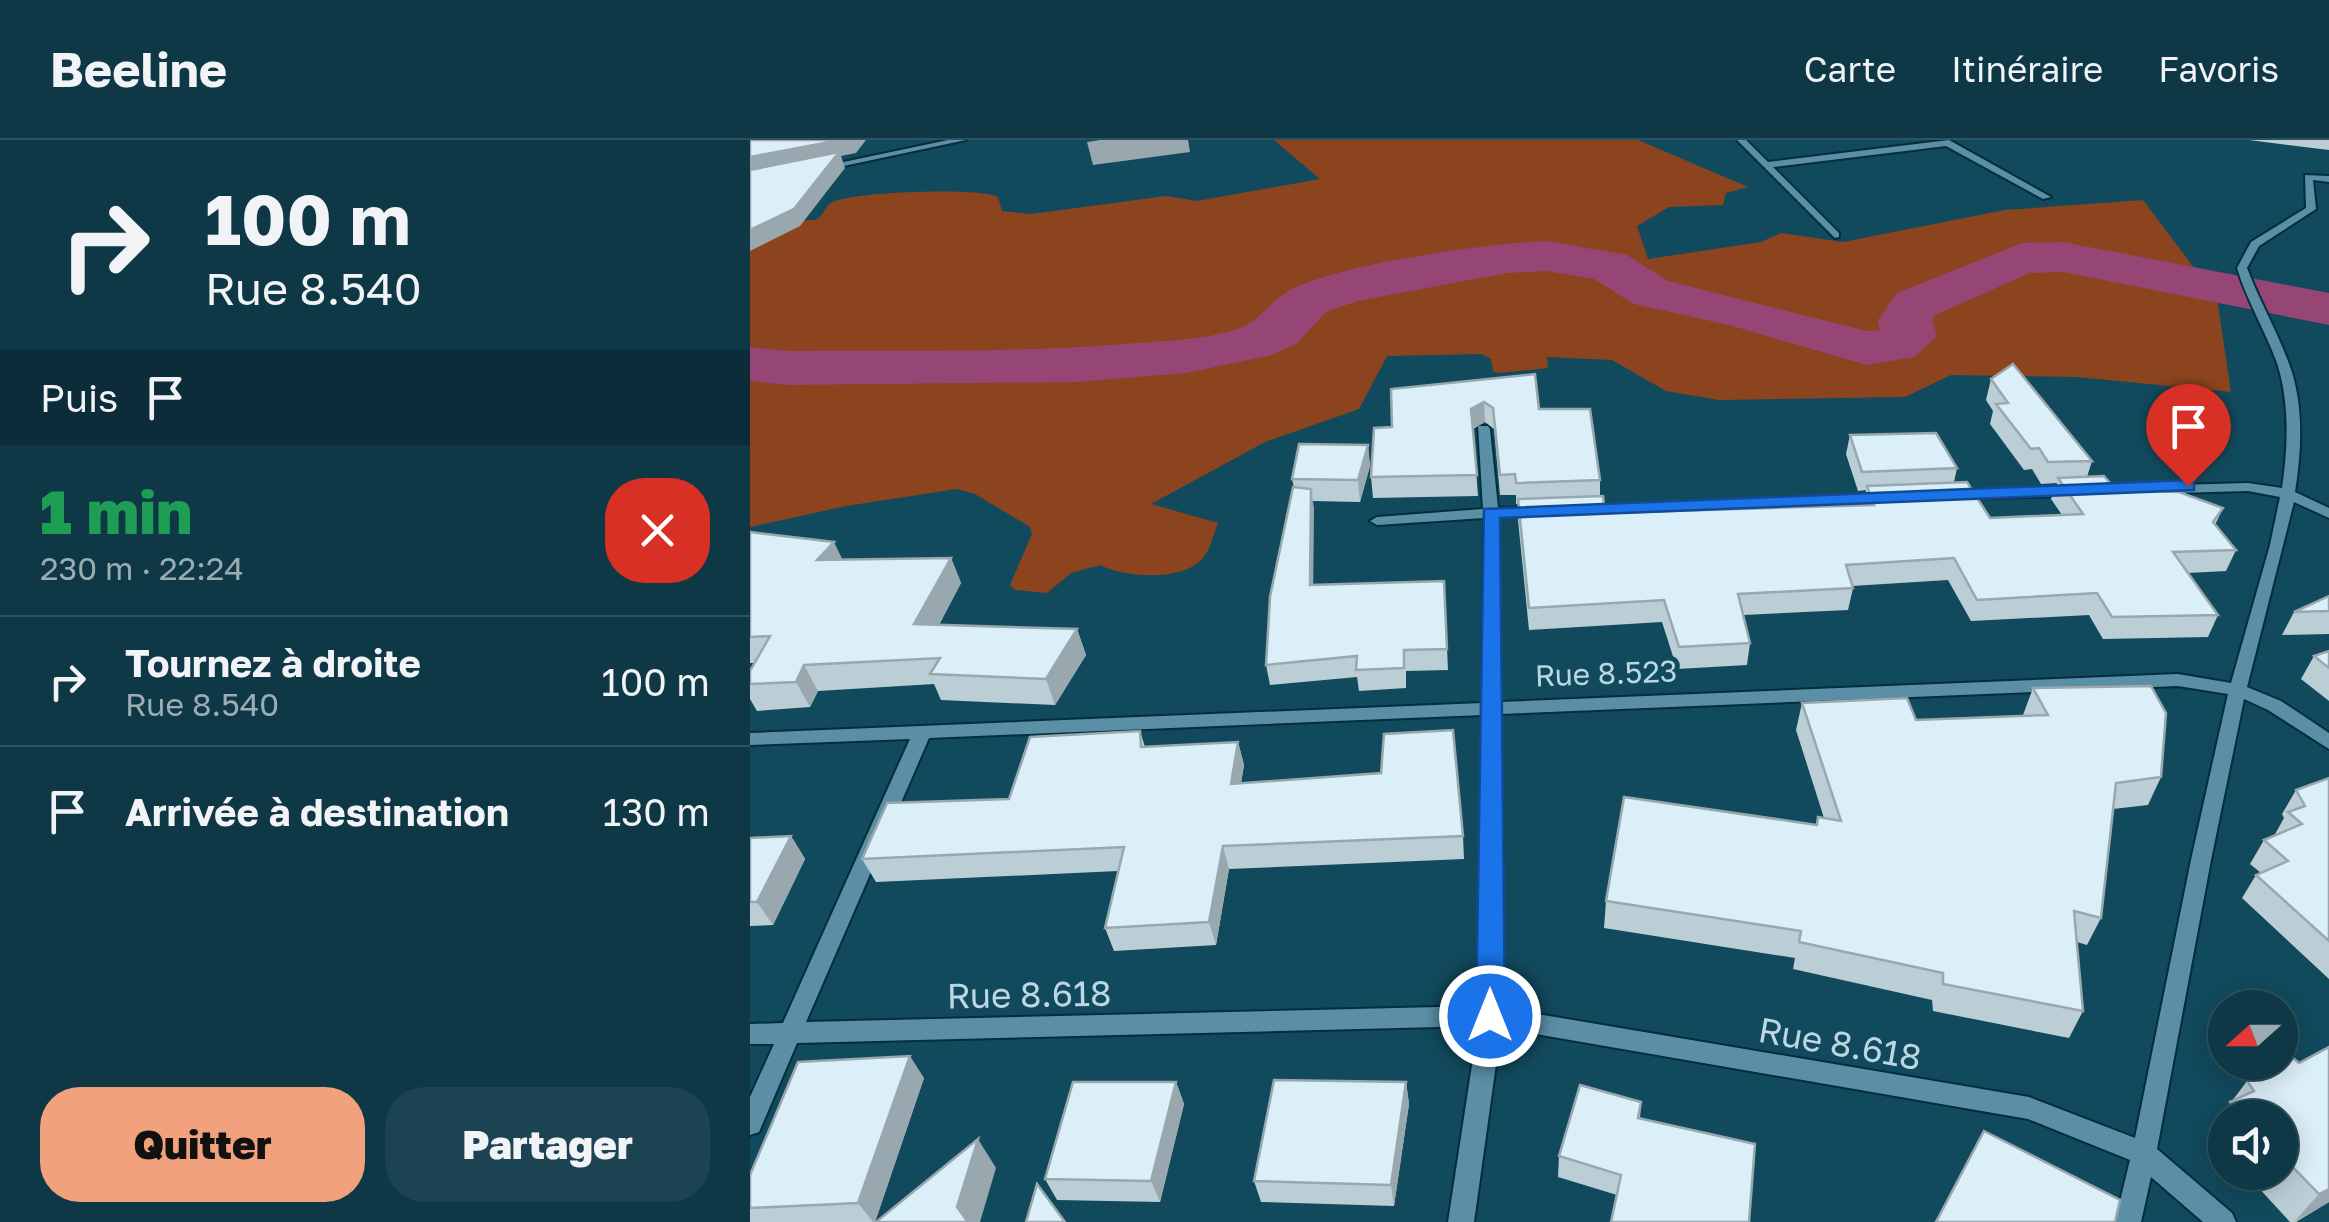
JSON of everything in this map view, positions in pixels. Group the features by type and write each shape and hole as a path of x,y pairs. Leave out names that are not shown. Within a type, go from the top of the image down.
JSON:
{"street":[{"path":"801,172 962,140"},
{"path":"1741,140 1835,235"},
{"path":"1766,165 1945,142 2046,198"},
{"path":"2128,1222 2238,687 2289,494 2292,401 2274,332 2250,296 2242,268 2255,244 2311,209 2308,176 2329,179"},
{"path":"1461,1222 1490,1016 1493,705 1490,513 1482,428"},
{"path":"1929,496 2248,487 2289,494 2329,514"},
{"path":"1377,521 1909,497"},
{"name":"Rue 8.523","path":"750,739 1493,705 2178,680 2238,687 2289,712 2329,742"},
{"path":"750,1124 922,732"},
{"name":"Rue 8.618","path":"750,1034 1490,1016 2029,1108 2144,1154 2223,1222"}],"shaded area":[{"path":"1274,140 1638,140 1748,187 1726,193 1723,205 1669,207 1637,226 1648,259 1761,242 1781,233 1843,242 2005,210 2143,200 2217,298 2231,392 2077,377 1951,375 1905,397 1719,400 1666,391 1612,360 1547,357 1548,368 1498,373 1493,371 1491,359 1481,354 1387,356 1359,409 1265,442 1151,504 1218,523 1204,557 1179,572 1137,574 1100,565 1071,573 1047,593 1015,590 1010,585 1032,534 1030,527 975,494 957,489 846,506 750,527 750,223 815,220 831,203 886,194 987,194 998,197 1002,211 1031,214 1166,196 1197,201 1320,179"}],"building":[{"path":"750,140 840,140 750,157"},
{"path":"839,152 794,209 750,230 750,170"},
{"path":"2013,364 2092,461 2048,462 2039,448 2031,449 1996,404 2008,403 1991,379"},
{"path":"1535,374 1539,409 1590,409 1600,480 1516,483 1515,474 1500,475 1493,408 1484,402 1471,409 1477,475 1371,477 1374,428 1392,427 1391,389"},
{"path":"1936,433 1957,468 1862,472 1850,435"},
{"path":"1299,444 1368,445 1358,480 1292,479"},
{"path":"2104,476 2116,490 2179,492 2223,508 2213,522 2236,550 2173,552 2218,615 2112,617 2097,593 1977,600 1954,558 1846,565 1853,588 1738,594 1750,643 1679,647 1664,600 1529,608 1518,499 1603,496 1605,513 1874,505 1867,486 1967,482 1990,518 2083,514 2058,478"},
{"path":"1293,487 1311,489 1310,585 1444,581 1447,649 1404,650 1404,668 1356,670 1357,656 1266,665 1270,597"},
{"path":"750,532 834,542 817,560 951,558 914,624 1077,629 1046,679 930,674 940,658 804,665 796,682 750,684 750,671 770,636 750,637"},
{"path":"2329,596 2329,611 2294,612"},
{"path":"2329,651 2329,668 2314,656"},
{"path":"2151,686 2166,713 2161,777 2116,783 2101,918 2074,911 2083,1011 1943,984 1943,973 1799,942 1801,931 1606,901 1624,797 1817,825 1818,817 1841,821 1802,703 1907,698 1916,720 2048,715 2033,688"},
{"path":"1453,730 1463,836 1223,846 1209,922 1105,928 1124,847 862,859 887,803 1009,799 1030,737 1140,731 1141,747 1238,742 1231,784 1381,773 1384,734"},
{"path":"2329,778 2329,941 2256,875 2288,861 2264,840 2302,824 2288,812 2305,806 2296,790"},
{"path":"791,836 757,902 750,902 750,838"},
{"path":"2329,1047 2329,1189 2319,1194 2298,1172 2298,1100 2234,1100 2254,1091 2249,1080 2298,1080 2299,1063"},
{"path":"910,1056 858,1203 750,1208 750,1175 798,1062"},
{"path":"1274,1080 1406,1082 1391,1185 1254,1181"},
{"path":"1073,1082 1176,1082 1151,1181 1045,1179"},
{"path":"1580,1085 1641,1102 1638,1118 1755,1144 1749,1222 1611,1222 1621,1175 1559,1156"},
{"path":"1984,1131 2120,1200 2115,1222 1936,1222"},
{"path":"978,1139 957,1207 968,1222 876,1222"},
{"path":"1037,1184 1065,1222 1026,1222"}],"waterway":[{"path":"750,364 788,368 1077,365 1186,356 1252,343 1278,331 1307,301 1346,288 1507,258 1546,256 1609,266 1652,293 1742,312 1867,348 1895,345 1909,336 1905,320 1916,304 2022,258 2063,257 2329,309"}],"route":[{"path":"1490,1016 1490,513 2188,486"}]}
